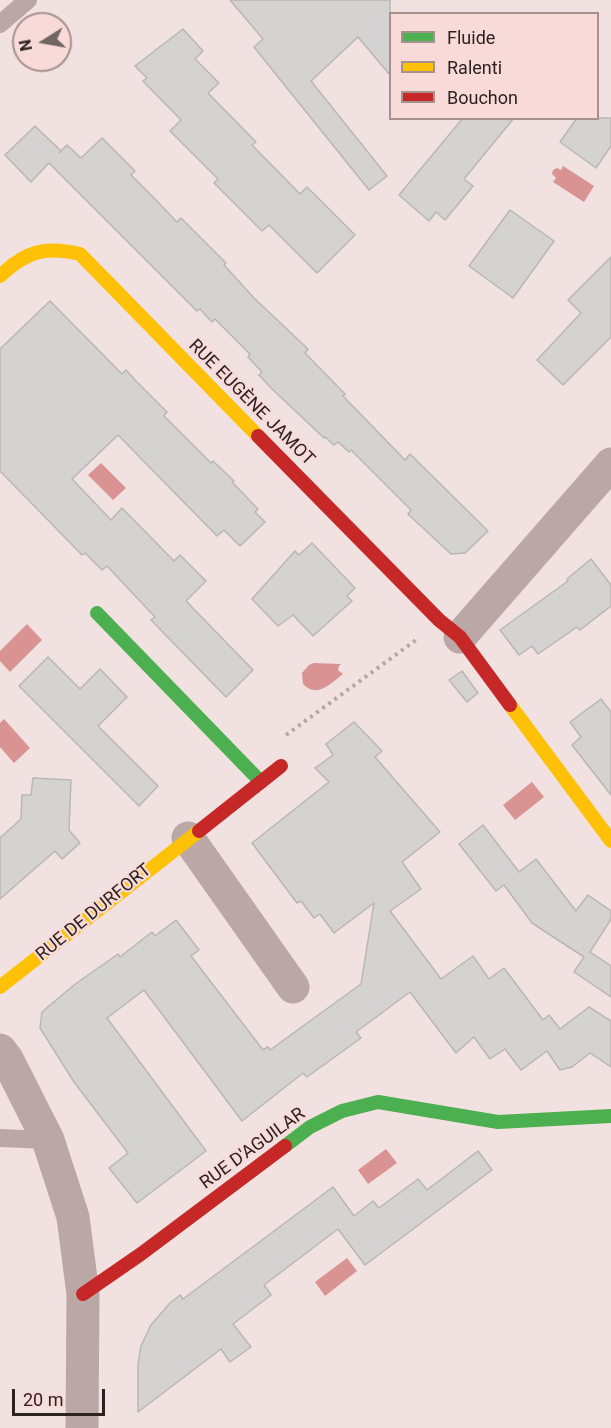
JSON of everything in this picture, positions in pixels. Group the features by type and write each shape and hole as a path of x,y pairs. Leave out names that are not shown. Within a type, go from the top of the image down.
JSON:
{"street":[{"name":"RUE EUGÈNE JAMOT","path":"0,276 13,262 46,249 67,250 80,254 450,628 611,841"},
{"path":"450,628 611,464"},
{"path":"97,613 261,782"},
{"name":"RUE DE DURFORT","path":"0,987 280,766"},
{"path":"188,838 293,987"},
{"path":"0,1050 7,1059 48,1140 72,1217 83,1294 82,1428"},
{"name":"RUE D'AGUILAR","path":"83,1294 141,1254 310,1127 342,1111 378,1102 498,1122 611,1116"}],"lane":[{"path":"0,24 28,0"},
{"path":"0,1138 48,1140"}],"path":[{"path":"280,766 280,739 417,639 450,628"}],"shaded area":[{"path":"563,166 594,186 584,202 553,182 556,178 552,174 553,170 557,168 561,170"},
{"path":"101,463 126,488 113,500 88,475"},
{"path":"27,624 42,640 10,672 0,661 0,651"},
{"path":"314,663 341,664 338,670 343,674 324,688 313,690 303,684 302,673"},
{"path":"4,719 30,748 14,763 0,747 0,723"},
{"path":"532,782 544,797 515,820 503,805"},
{"path":"386,1149 397,1163 368,1184 358,1170"},
{"path":"347,1258 357,1271 325,1296 315,1282"}],"building":[{"path":"230,0 390,0 389,74 358,37 311,81 387,176 369,190 254,47 263,39"},
{"path":"183,29 203,51 195,59 219,83 208,93 256,142 252,145 300,194 307,187 355,235 317,273 269,225 262,231 214,183 218,179 170,131 181,120 143,81 147,78 135,66"},
{"path":"611,118 611,146 596,168 560,142 576,120"},
{"path":"461,120 512,120 464,179 473,186 445,220 436,212 429,221 399,195"},
{"path":"35,126 61,151 67,145 81,158 102,138 135,171 131,175 177,222 181,218 226,263 224,265 255,299 308,349 305,353 405,460 410,454 488,531 465,553 451,554 408,514 411,510 351,450 349,452 338,442 334,445 324,438 271,388 259,375 262,372 248,357 250,354 215,319 212,322 200,309 197,311 49,163 31,182 5,155"},
{"path":"510,210 554,241 513,298 469,266"},
{"path":"611,257 611,337 563,385 537,360 581,313 568,300"},
{"path":"50,301 122,374 126,370 167,412 164,416 211,463 213,461 234,481 232,482 258,509 255,512 265,522 240,546 224,530 217,536 118,435 72,479 111,520 122,508 174,561 180,555 206,581 186,601 253,670 226,697 151,620 155,617 107,566 102,570 85,553 82,555 0,471 0,349"},
{"path":"312,543 355,588 347,596 352,601 313,636 293,615 278,626 252,599 295,551 299,555"},
{"path":"591,559 611,585 611,606 580,630 577,627 538,654 532,646 519,655 500,630 568,581 567,579"},
{"path":"48,657 80,689 100,669 127,697 98,726 158,786 139,806 19,686"},
{"path":"462,671 478,693 467,702 449,680"},
{"path":"601,699 611,712 611,795 572,745 581,737 570,722"},
{"path":"354,722 382,751 375,757 440,832 402,862 421,889 390,911 441,979 473,956 489,979 504,968 543,1020 549,1015 560,1029 589,1007 611,1021 611,1067 590,1053 572,1067 560,1070 547,1051 521,1070 505,1049 490,1059 474,1037 456,1053 410,992 356,1032 361,1038 307,1077 303,1073 242,1121 144,990 107,1018 206,1151 137,1203 109,1168 128,1153 74,1082 40,1028 42,1012 74,985 118,954 120,957 152,932 155,936 176,920 199,950 191,956 263,1050 268,1047 270,1050 361,984 374,903 334,933 320,914 314,918 301,901 297,903 252,843 329,782 315,768 333,755 326,744"},
{"path":"33,778 71,780 69,830 80,843 62,859 55,851 0,899 0,838 21,819 22,795 31,795"},
{"path":"483,825 519,872 536,859 576,911 588,895 611,911 611,919 590,952 611,966 611,997 574,972 584,957 532,923 504,885 496,891 459,844"},
{"path":"478,1151 492,1170 365,1265 338,1229 264,1285 271,1295 233,1324 251,1347 230,1362 221,1349 138,1412 138,1364 141,1346 151,1325 180,1295 183,1299 333,1187 354,1216 373,1201 379,1208 418,1179 427,1190"}],"traffic: fast":[{"path":"97,613 261,782"},
{"path":"285,1146 310,1127 342,1111 378,1102 498,1122 611,1116"}],"traffic: slow":[{"path":"0,276 19,261 37,253 56,251 80,254 258,436"},
{"path":"510,705 611,841"},
{"path":"0,987 199,831"}],"traffic: jam":[{"path":"258,436 439,620 460,637 510,705"},
{"path":"199,831 281,766"},
{"path":"83,1294 141,1254 285,1146"}]}
